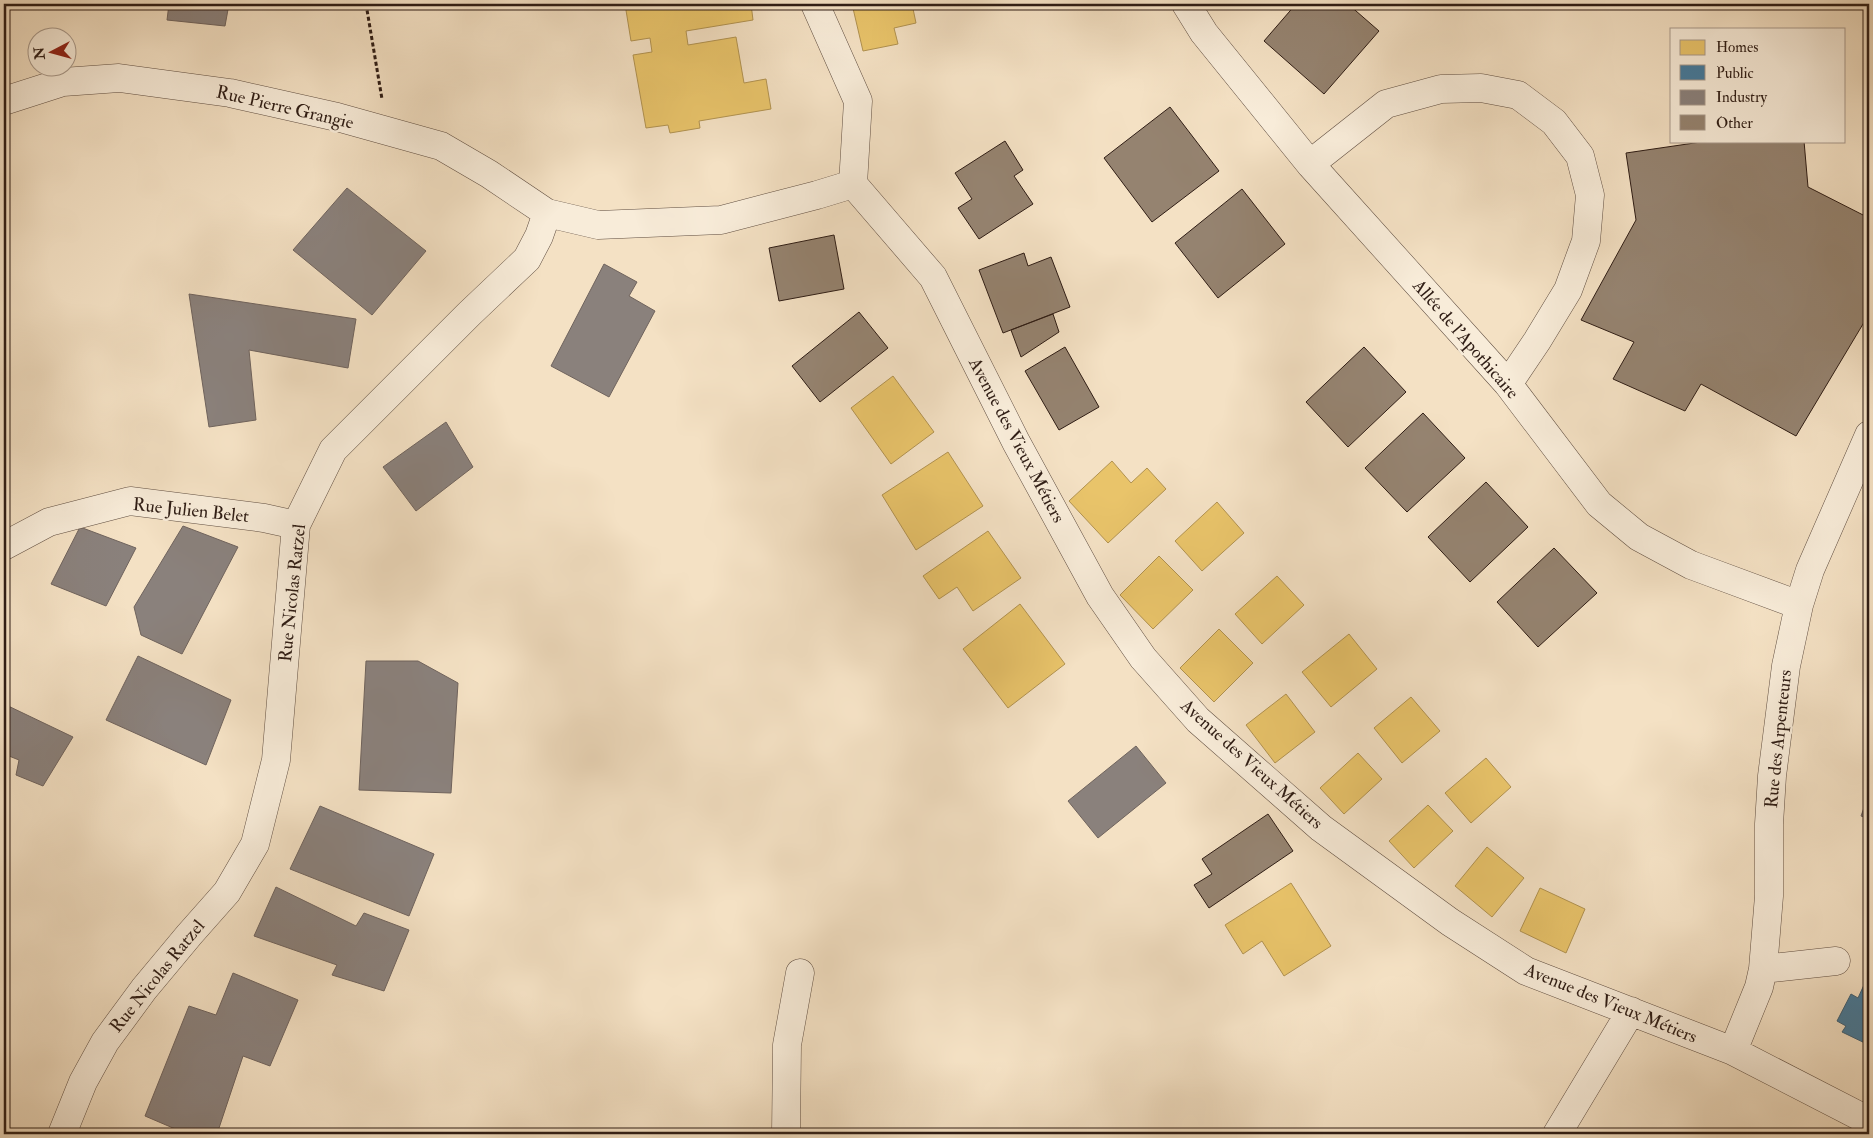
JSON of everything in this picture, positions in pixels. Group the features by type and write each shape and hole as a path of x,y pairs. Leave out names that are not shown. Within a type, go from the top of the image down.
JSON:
{"street":[{"path":"547,213 598,224 721,220 853,184 858,101 815,4"},
{"name":"Allée de l'Apothicaire","path":"1186,4 1204,32 1310,164 1508,384 1599,504 1639,537 1692,565 1799,605"},
{"name":"Rue Pierre Grangie","path":"4,101 63,82 119,78 230,93 337,117 441,146 489,174 547,213"},
{"path":"1310,164 1386,104 1441,89 1481,88 1518,96 1554,122 1580,156 1590,195 1586,241 1568,290 1508,384"},
{"name":"Avenue des Vieux Métiers","path":"853,184 933,277 1016,442 1100,596 1143,658 1198,720 1321,828 1450,922 1526,971 1733,1052 1869,1122"},
{"name":"Rue Nicolas Ratzel","path":"62,1134 83,1082 105,1042 172,955 228,892 255,844 276,760 296,526 333,450 527,259 539,236 547,213"},
{"name":"Rue des Arpenteurs","path":"1733,1052 1759,987 1763,968 1769,896 1769,824 1772,776 1786,666 1799,605 1810,570 1869,435"},
{"name":"Rue Julien Belet","path":"4,546 49,522 130,501 264,518 296,526"},
{"path":"1763,968 1836,961"},
{"path":"786,1134 787,1045 800,973"},
{"path":"1557,1134 1631,1012"}],"path":[{"path":"366,4 387,131"}],"building: Homes":[{"path":"625,4 751,4 753,20 686,31 688,45 736,37 744,83 766,79 771,109 699,121 700,128 670,133 668,125 646,128 633,55 652,52 650,38 631,41"},
{"path":"852,4 912,4 916,23 894,28 898,44 863,51"},
{"path":"893,376 934,432 891,464 851,408"},
{"path":"948,452 983,506 916,550 882,495"},
{"path":"1112,461 1131,483 1147,468 1166,489 1108,543 1069,501"},
{"path":"1217,502 1244,533 1202,571 1175,541"},
{"path":"988,531 1021,578 973,611 957,587 939,599 923,576"},
{"path":"1159,556 1193,590 1153,629 1120,595"},
{"path":"1277,576 1304,605 1262,644 1235,614"},
{"path":"1020,604 1065,664 1008,708 963,649"},
{"path":"1219,629 1253,663 1214,702 1180,668"},
{"path":"1349,634 1377,669 1331,707 1302,672"},
{"path":"1286,694 1315,732 1275,763 1246,725"},
{"path":"1411,697 1440,731 1402,763 1374,728"},
{"path":"1358,753 1382,779 1344,814 1320,788"},
{"path":"1486,758 1511,787 1471,823 1445,793"},
{"path":"1428,805 1453,831 1414,868 1389,841"},
{"path":"1487,847 1524,878 1492,917 1455,886"},
{"path":"1291,883 1331,946 1284,976 1262,941 1243,954 1225,925"},
{"path":"1540,888 1585,909 1566,953 1520,931"}],"building: Public":[{"path":"1869,974 1869,1045 1842,1032 1846,1026 1837,1021 1851,994 1858,998"}],"building: Industry":[{"path":"169,4 229,4 225,26 167,20"},
{"path":"347,188 426,251 372,315 293,250"},
{"path":"604,264 637,282 629,296 655,311 609,397 551,366"},
{"path":"189,294 356,319 348,368 249,350 256,420 209,427"},
{"path":"446,422 473,467 416,511 383,467"},
{"path":"183,526 238,547 182,654 141,635 134,607"},
{"path":"80,527 136,548 106,606 51,584"},
{"path":"138,656 231,700 206,765 106,720"},
{"path":"366,661 418,661 458,683 451,793 359,790"},
{"path":"4,704 73,737 43,786 16,775 19,760 4,754"},
{"path":"1136,746 1166,783 1098,838 1068,801"},
{"path":"1869,794 1869,819 1861,816"},
{"path":"320,806 434,854 409,916 290,869"},
{"path":"276,887 356,926 364,913 409,930 384,991 332,975 337,965 254,936"},
{"path":"233,973 298,1000 270,1066 243,1056 217,1134 187,1134 145,1116 189,1006 216,1015"}],"building: Other":[{"path":"1296,4 1348,4 1379,31 1324,94 1264,41"},
{"path":"1170,107 1219,171 1152,222 1104,158"},
{"path":"1005,141 1023,170 1014,176 1033,204 979,239 958,208 972,199 955,173"},
{"path":"1701,142 1804,142 1808,187 1869,218 1869,314 1796,436 1701,384 1685,411 1613,379 1634,342 1581,320 1636,220 1626,153"},
{"path":"1242,189 1285,244 1218,298 1175,243"},
{"path":"834,235 844,289 779,301 769,248"},
{"path":"1024,253 1028,266 1051,257 1070,307 1003,333 979,270"},
{"path":"859,312 888,348 820,402 792,366"},
{"path":"1053,314 1059,332 1021,357 1011,330"},
{"path":"1065,347 1099,407 1059,430 1025,371"},
{"path":"1364,347 1406,392 1348,447 1306,402"},
{"path":"1423,413 1465,458 1407,512 1365,468"},
{"path":"1486,482 1528,527 1470,582 1428,537"},
{"path":"1554,548 1597,593 1538,647 1497,602"},
{"path":"1268,814 1293,851 1209,908 1194,885 1212,874 1202,859"}]}
